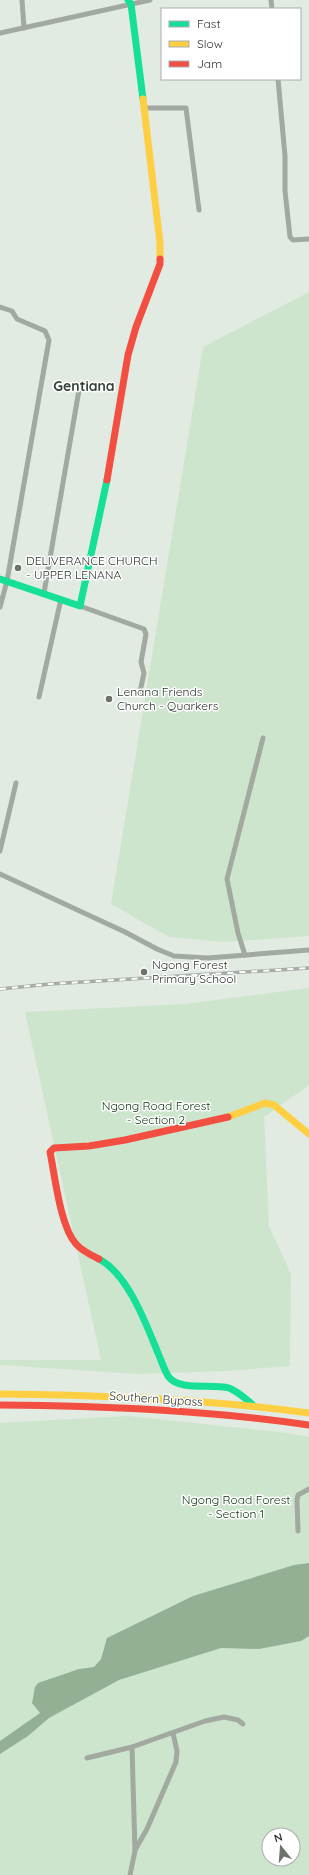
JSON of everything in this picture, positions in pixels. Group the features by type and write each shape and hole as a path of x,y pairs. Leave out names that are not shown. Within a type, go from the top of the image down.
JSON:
{"main road":[{"path":"3,580 80,606 106,480 128,355 161,260 144,108 130,2"},
{"path":"255,1406 231,1388 179,1384 172,1382 143,1318 125,1284 116,1271 100,1259 86,1253 74,1244 69,1236 65,1225 50,1152 54,1148 101,1144 221,1119 265,1103 274,1105 309,1134"},
{"name":"Southern Bypass","path":"0,1394 43,1393 137,1396 255,1406 309,1413"},
{"name":"Southern Bypass","path":"0,1405 97,1406 147,1409 222,1414 309,1425"}],"street":[{"path":"22,0 24,28"},
{"path":"0,33 130,2 150,0"},
{"path":"278,80 285,156 285,191 290,237 292,240 309,239"},
{"path":"144,108 186,108 199,210"},
{"path":"0,308 12,311 17,319 45,331 49,340 3,580 0,607"},
{"path":"44,593 79,390"},
{"path":"39,697 60,599"},
{"path":"80,606 144,629 146,634 141,662 144,673 140,692"},
{"path":"245,955 238,933 227,879 263,738"},
{"path":"0,851 16,783"},
{"path":"0,874 174,956 208,958 309,950"},
{"path":"298,1531 298,1495 309,1489"},
{"path":"87,1758 132,1747 205,1721 224,1718 238,1720 243,1724"},
{"path":"135,1851 147,1829 176,1762 177,1750 173,1733"},
{"path":"130,1875 135,1851 132,1747"}],"green space":[{"path":"309,292 309,936 224,942 169,937 111,904 203,347"},
{"name":"Ngong Road Forest - Section 2","path":"309,988 309,1085 264,1117 269,1226 291,1274 290,1366 227,1371 136,1374 0,1365 0,1360 101,1360 25,1012 185,1004"},
{"name":"Ngong Road Forest - Section 1","path":"128,1416 288,1433 309,1437 309,1875 0,1875 0,1423"}],"shaded area":[{"path":"309,1563 309,1636 301,1641 259,1649 221,1648 119,1680 49,1718 28,1736 0,1754 0,1741 40,1713 32,1703 35,1687 38,1683 79,1669 94,1667 101,1659 107,1638 193,1596 294,1565"}],"railway":[{"path":"0,989 50,984 309,968"}],"traffic: fast":[{"path":"128,0 131,4 143,99"},
{"path":"0,579 80,606 107,480"},
{"path":"99,1259 119,1276 135,1301 168,1376 173,1381 188,1386 229,1388 254,1406"}],"traffic: slow":[{"path":"143,99 160,243 160,259"},
{"path":"228,1117 265,1103 274,1105 309,1134"},
{"path":"0,1394 78,1395 193,1401 309,1413"}],"traffic: jam":[{"path":"107,480 128,355 136,327 160,264 160,259"},
{"path":"99,1259 81,1249 70,1236 62,1213 50,1152 54,1148 89,1146 125,1140 228,1117"},
{"path":"0,1405 78,1406 193,1412 309,1425"}],"place":[{"name":"DELIVERANCE CHURCH - UPPER LENANA","path":"18,568"},
{"name":"Lenana Friends Church - Quarkers","path":"109,699"},
{"name":"Ngong Forest Primary School","path":"144,972"}],"district":[{"name":"Gentiana","path":"84,386"}]}
